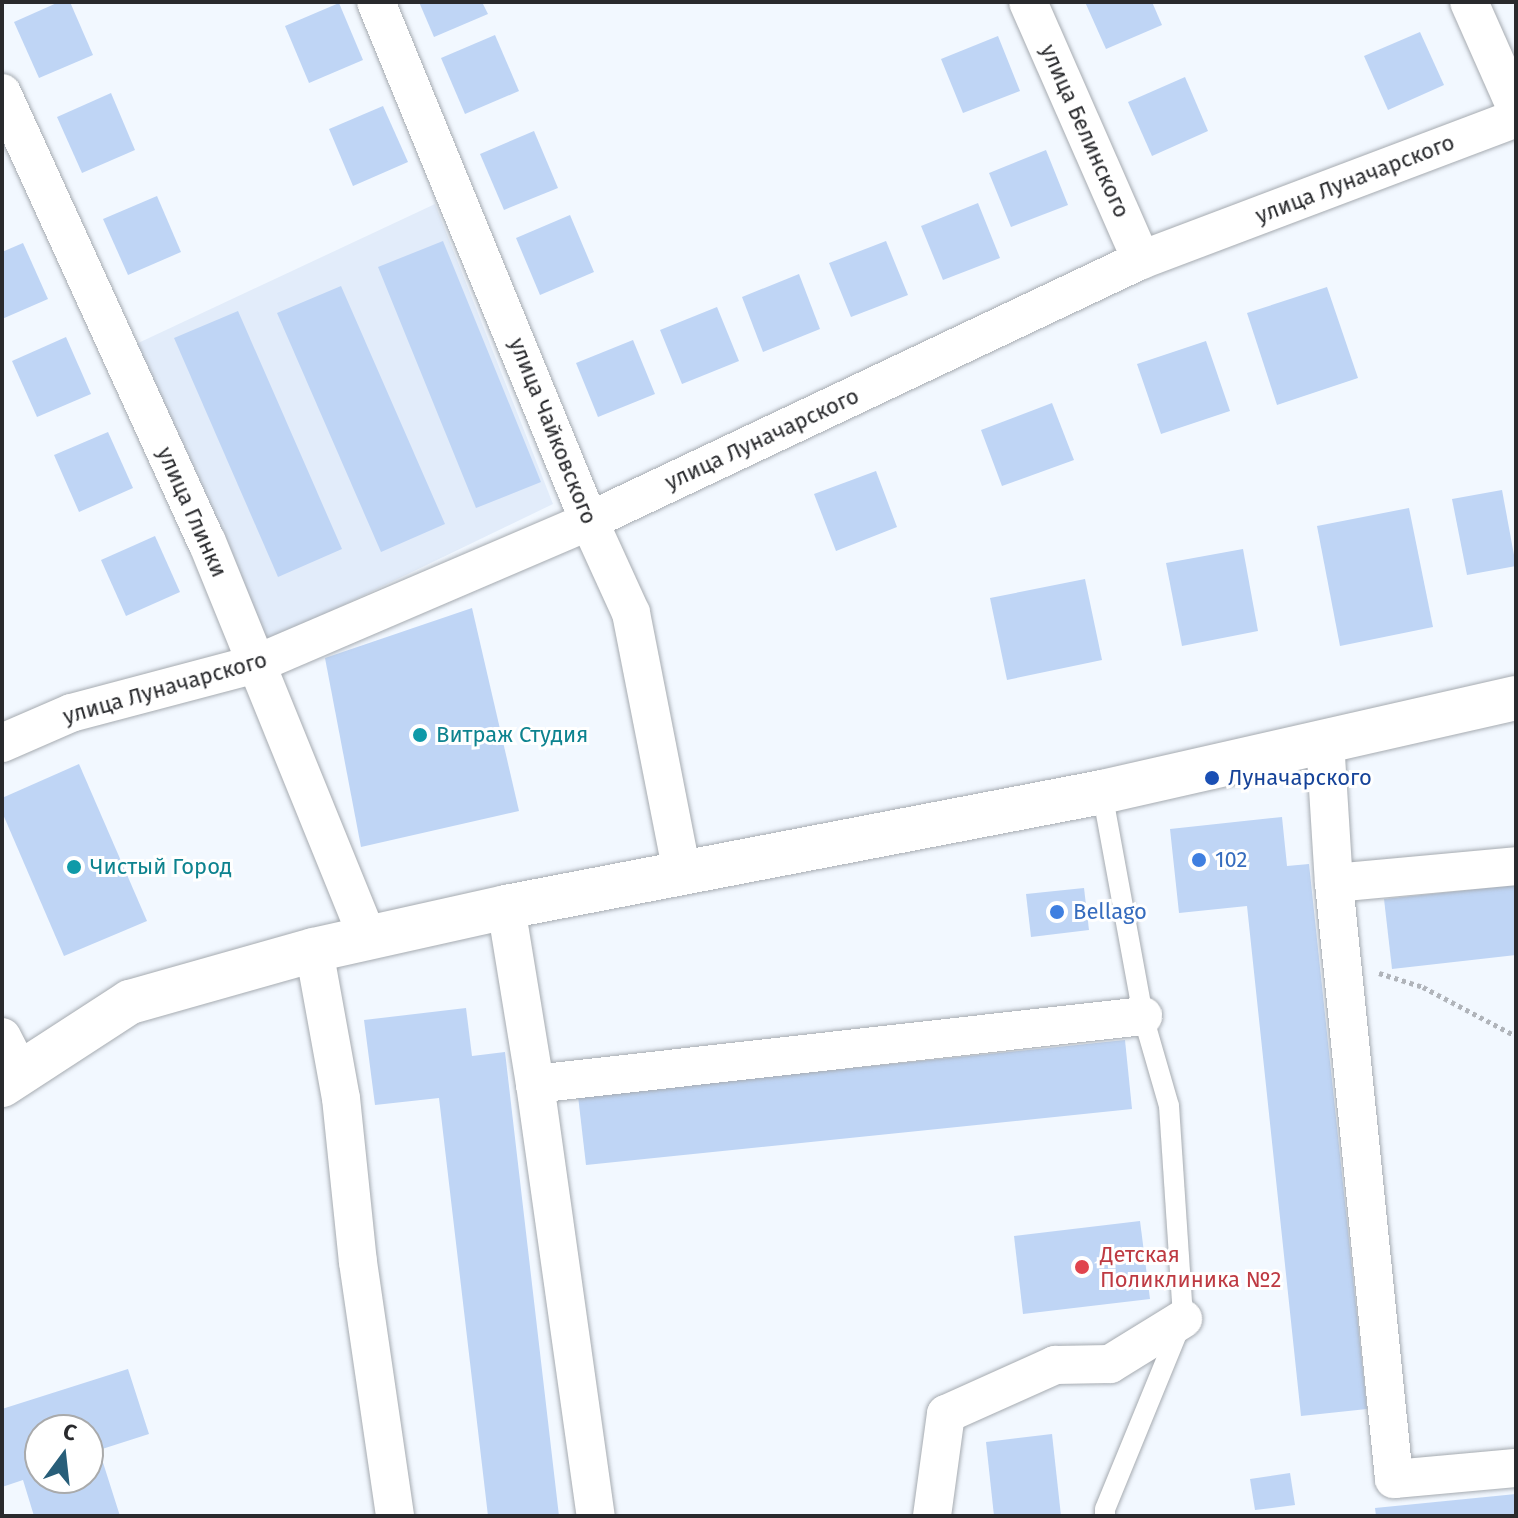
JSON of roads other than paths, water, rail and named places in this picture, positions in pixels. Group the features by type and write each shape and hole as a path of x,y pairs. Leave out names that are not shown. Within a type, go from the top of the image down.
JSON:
{"street":[{"name":"улица Чайковского","path":"376,2 589,521 631,613 682,874"},
{"name":"улица Белинского","path":"1028,2 1141,260"},
{"path":"1469,2 1516,108"},
{"name":"улица Глинки","path":"2,93 207,542 368,938"},
{"name":"улица Луначарского","path":"2,743 71,713 256,664 589,521 1141,260 1516,118"},
{"path":"8,1064 130,1002 314,950 506,907 1102,792 1516,698"},
{"path":"1325,741 1334,883 1394,1479 1516,1468"},
{"path":"1334,883 1516,866"},
{"path":"506,907 535,1084 596,1516"},
{"path":"314,950 341,1098 358,1262 395,1516"},
{"path":"535,1084 1143,1016"},
{"path":"932,1516 946,1414 1055,1365 1110,1364 1183,1319"}],"lane":[{"path":"1102,792 1143,1016 1169,1106 1183,1319 1105,1509 1105,1516"}],"place":[{"name":"Витраж Студия","path":"420,735"},
{"name":"Луначарского","path":"1212,778"},
{"name":"102","path":"1199,860"},
{"name":"Чистый Город","path":"74,867"},
{"name":"Bellago","path":"1057,912"},
{"name":"Детская Поликлиника №2","path":"1082,1267"}]}
